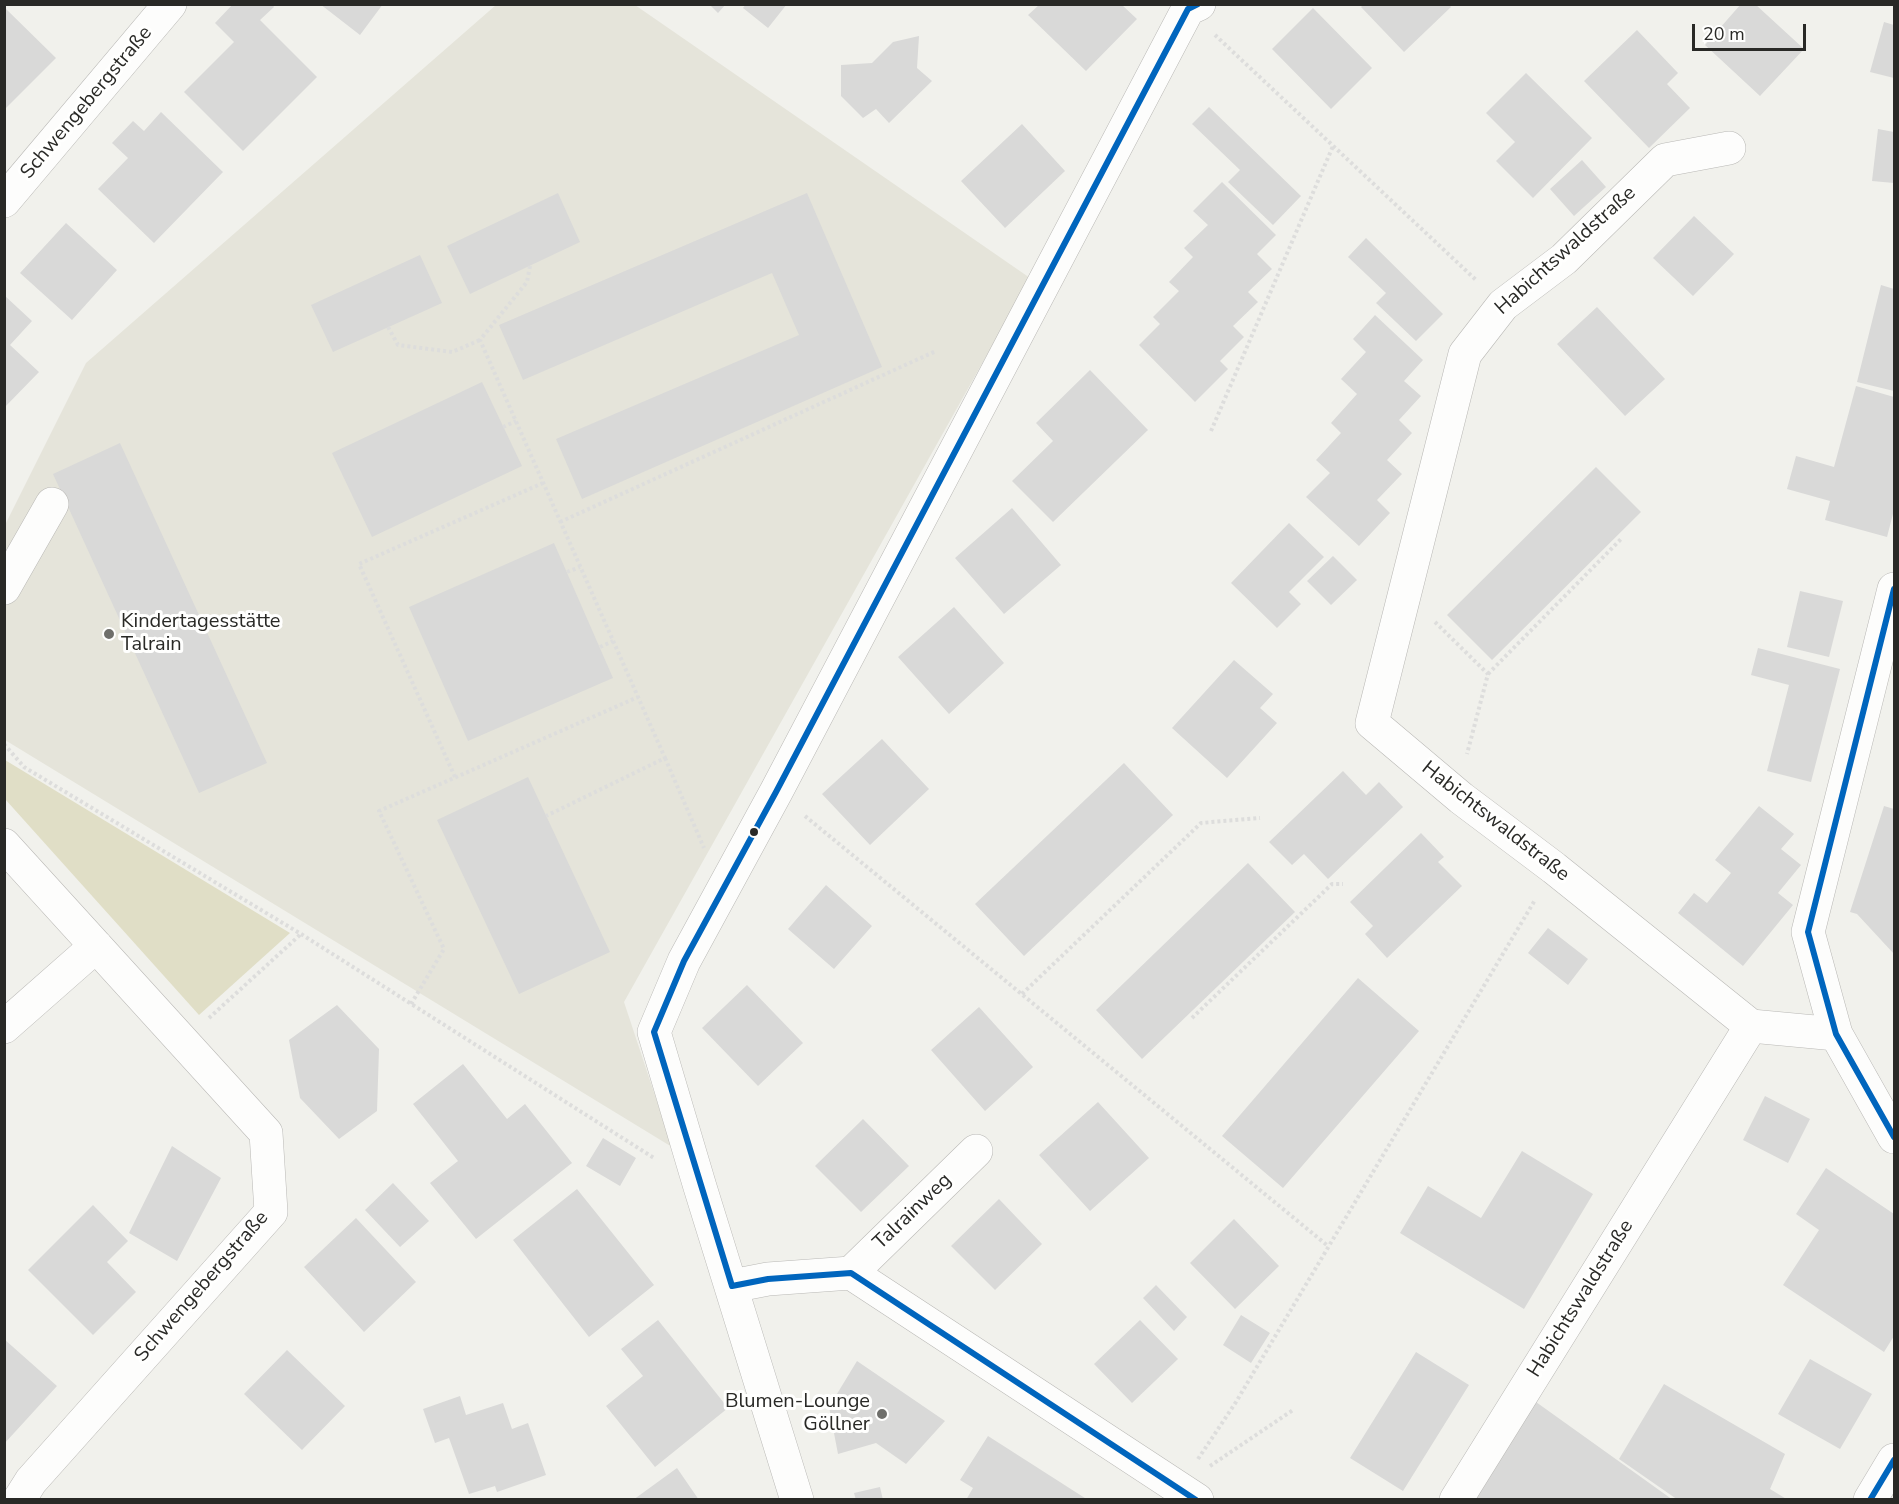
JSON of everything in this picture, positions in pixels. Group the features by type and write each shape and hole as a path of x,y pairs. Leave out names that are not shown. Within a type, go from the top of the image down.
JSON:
{"street":[{"name":"Schwengebergstraße","path":"4,201 170,4"},
{"path":"797,1500 654,1032 684,961 776,792 1191,6"},
{"name":"Habichtswaldstraße","path":"1456,1500 1751,1026 1554,868 1461,798 1372,723 1465,354 1503,305 1564,259 1665,160 1729,147"},
{"path":"4,588 52,504"},
{"path":"1894,589 1808,932 1836,1034 1894,1137"},
{"name":"Schwengebergstraße","path":"4,846 266,1133 271,1212 31,1481 19,1500"},
{"path":"4,1027 96,946"},
{"path":"1751,1026 1836,1034"},
{"name":"Talrainweg","path":"851,1273 976,1151"},
{"path":"732,1286 768,1279 851,1273 1188,1494"},
{"path":"1870,1500 1894,1460"}],"path":[{"path":"1191,6 1334,146 1503,305"},
{"path":"1210,431 1334,146"},
{"path":"388,327 398,345 452,352 480,339 527,282 530,266"},
{"path":"480,339 723,889"},
{"path":"560,522 936,351"},
{"path":"503,427 516,421"},
{"path":"455,777 359,564 543,483"},
{"path":"1461,798 1469,743 1488,674 1622,538"},
{"path":"567,572 580,567"},
{"path":"1405,592 1488,674"},
{"path":"600,647 613,641"},
{"path":"411,1004 444,950 379,811 638,697"},
{"path":"4,744 24,767 301,934 700,1187"},
{"path":"546,816 665,758"},
{"path":"776,792 1328,1246"},
{"path":"1023,994 1201,823 1260,818"},
{"path":"1188,1494 1236,1402 1554,868"},
{"path":"1192,1018 1332,884 1343,884"},
{"path":"183,1042 301,934"},
{"path":"1188,1494 1293,1410"}],"shaded area":[{"path":"496,5 635,5 1030,278 624,1002 672,1147 5,740 4,527 86,363"},
{"path":"5,760 290,933 199,1015 5,799"}],"building":[{"path":"233,4 272,4 274,7 260,20 317,77 243,151 184,92 234,42 215,23"},
{"path":"320,4 383,4 360,35"},
{"path":"709,4 726,4 718,13"},
{"path":"746,4 787,4 768,28 743,8"},
{"path":"1741,4 1755,4 1804,49 1760,96 1705,45"},
{"path":"1039,5 1122,5 1137,19 1086,71 1028,15"},
{"path":"1363,5 1449,5 1451,7 1404,52 1361,7"},
{"path":"4,7 56,58 4,110"},
{"path":"1313,8 1372,68 1331,109 1272,49"},
{"path":"1884,22 1894,25 1894,78 1870,72"},
{"path":"1637,30 1678,73 1667,84 1690,108 1649,148 1584,81"},
{"path":"919,36 917,68 932,81 889,123 876,109 863,118 841,96 841,65 872,63 893,42"},
{"path":"1526,73 1592,138 1533,198 1496,161 1515,142 1486,113"},
{"path":"1209,107 1301,196 1273,225 1228,182 1240,170 1192,124"},
{"path":"161,112 223,172 154,243 98,189 128,158 112,143 133,121 144,131"},
{"path":"1022,124 1065,171 1005,228 961,181"},
{"path":"1878,129 1894,132 1894,183 1872,181"},
{"path":"1582,160 1606,187 1574,216 1550,189"},
{"path":"1222,182 1276,235 1257,254 1272,269 1248,292 1258,302 1233,326 1244,337 1220,361 1228,369 1195,402 1139,345 1160,324 1153,317 1179,291 1169,282 1193,257 1184,248 1208,225 1193,211"},
{"path":"558,193 580,242 470,294 447,246"},
{"path":"807,193 882,367 582,499 556,439 799,335 772,273 523,380 499,325"},
{"path":"1694,216 1734,254 1693,296 1653,258"},
{"path":"66,223 117,270 72,320 20,273"},
{"path":"1366,238 1443,314 1416,341 1376,303 1386,293 1348,257"},
{"path":"420,255 442,303 333,352 311,305"},
{"path":"1881,285 1894,289 1894,391 1857,382"},
{"path":"4,295 32,321 10,345 39,372 4,408"},
{"path":"1597,307 1665,379 1625,416 1557,344"},
{"path":"1375,315 1423,360 1404,381 1421,396 1399,420 1412,433 1387,460 1402,474 1377,500 1390,513 1359,546 1306,497 1330,473 1316,460 1341,433 1331,423 1357,394 1341,379 1366,352 1353,339"},
{"path":"1090,370 1148,430 1053,522 1012,481 1053,441 1036,423"},
{"path":"482,382 522,466 372,537 332,453"},
{"path":"1856,386 1894,397 1894,510 1887,537 1825,520 1830,501 1787,489 1796,456 1834,467"},
{"path":"120,443 267,763 199,793 53,474"},
{"path":"1596,467 1641,512 1492,660 1447,615"},
{"path":"1012,508 1061,565 1004,614 955,558"},
{"path":"1289,523 1324,557 1289,592 1301,604 1277,628 1231,583"},
{"path":"554,543 613,678 468,741 409,607"},
{"path":"1333,556 1357,580 1331,605 1307,581"},
{"path":"1800,591 1843,601 1829,657 1787,647"},
{"path":"954,607 1004,663 949,714 898,657"},
{"path":"1758,648 1840,669 1811,782 1767,771 1789,685 1751,675"},
{"path":"1234,660 1273,694 1260,708 1277,723 1227,778 1172,728"},
{"path":"882,739 929,789 870,845 822,794"},
{"path":"1124,763 1173,815 1024,956 975,904"},
{"path":"1343,771 1366,795 1379,782 1403,807 1328,879 1304,854 1292,865 1269,842"},
{"path":"528,777 610,952 519,994 437,820"},
{"path":"1759,806 1794,834 1781,849 1801,865 1778,893 1793,905 1743,966 1678,913 1694,893 1707,903 1731,873 1715,860"},
{"path":"1884,806 1894,809 1894,954 1857,914 1850,912"},
{"path":"1421,833 1444,857 1438,862 1462,886 1387,958 1365,934 1373,926 1350,902"},
{"path":"1248,863 1295,912 1142,1059 1096,1010"},
{"path":"826,885 872,926 834,969 788,929"},
{"path":"1548,928 1588,959 1568,985 1528,953"},
{"path":"1358,978 1419,1031 1283,1188 1222,1136"},
{"path":"747,985 803,1043 758,1086 702,1028"},
{"path":"337,1005 379,1049 377,1111 339,1139 300,1098 289,1040"},
{"path":"979,1007 1033,1067 985,1111 931,1050"},
{"path":"463,1064 507,1119 525,1104 572,1163 476,1239 430,1183 458,1161 413,1104"},
{"path":"1765,1096 1810,1119 1788,1163 1743,1140"},
{"path":"1098,1102 1149,1158 1090,1211 1039,1155"},
{"path":"863,1119 909,1166 861,1212 815,1166"},
{"path":"603,1138 636,1158 620,1186 586,1166"},
{"path":"172,1146 221,1178 177,1261 129,1233"},
{"path":"1522,1151 1593,1194 1524,1309 1400,1233 1428,1186 1481,1218"},
{"path":"1826,1168 1894,1214 1894,1336 1884,1352 1783,1285 1819,1230 1796,1214"},
{"path":"393,1183 429,1221 400,1247 365,1210"},
{"path":"577,1189 654,1285 589,1337 513,1240"},
{"path":"999,1199 1042,1244 995,1290 951,1246"},
{"path":"93,1205 128,1241 107,1262 136,1292 93,1335 28,1270"},
{"path":"356,1218 416,1282 364,1332 304,1267"},
{"path":"1234,1219 1279,1266 1235,1309 1190,1263"},
{"path":"1156,1285 1187,1317 1174,1331 1143,1298"},
{"path":"1241,1315 1270,1333 1251,1363 1223,1345"},
{"path":"658,1320 728,1408 655,1467 606,1406 643,1376 621,1349"},
{"path":"1140,1320 1178,1359 1132,1403 1094,1364"},
{"path":"4,1339 57,1386 4,1444"},
{"path":"287,1350 345,1406 302,1450 244,1394"},
{"path":"1416,1352 1469,1385 1403,1491 1350,1458"},
{"path":"1810,1359 1872,1394 1840,1449 1778,1414"},
{"name":"Blumen-Lounge Göllner","path":"857,1361 945,1421 906,1464 876,1443 838,1454 829,1407"},
{"path":"1664,1384 1785,1454 1770,1489 1788,1500 1678,1500 1619,1459"},
{"path":"460,1396 466,1415 503,1403 512,1429 528,1423 546,1475 497,1492 495,1486 469,1494 449,1438 435,1443 423,1409"},
{"path":"1536,1402 1673,1500 1475,1500"},
{"path":"988,1436 1088,1500 966,1500 973,1488 960,1480"},
{"path":"677,1468 699,1500 633,1500"},
{"path":"880,1487 883,1500 856,1500 854,1493"}],"transit line":[{"path":"732,1286 654,1032 684,961 776,792 1188,9 1198,4"},
{"path":"1894,589 1808,932 1836,1034 1894,1137"},
{"path":"732,1286 768,1279 851,1273 1196,1500"},
{"path":"1870,1500 1894,1460"}],"place":[{"name":"Kindertagesstätte Talrain","path":"109,634"},
{"name":"Blumen-Lounge Göllner","path":"882,1414"}]}
